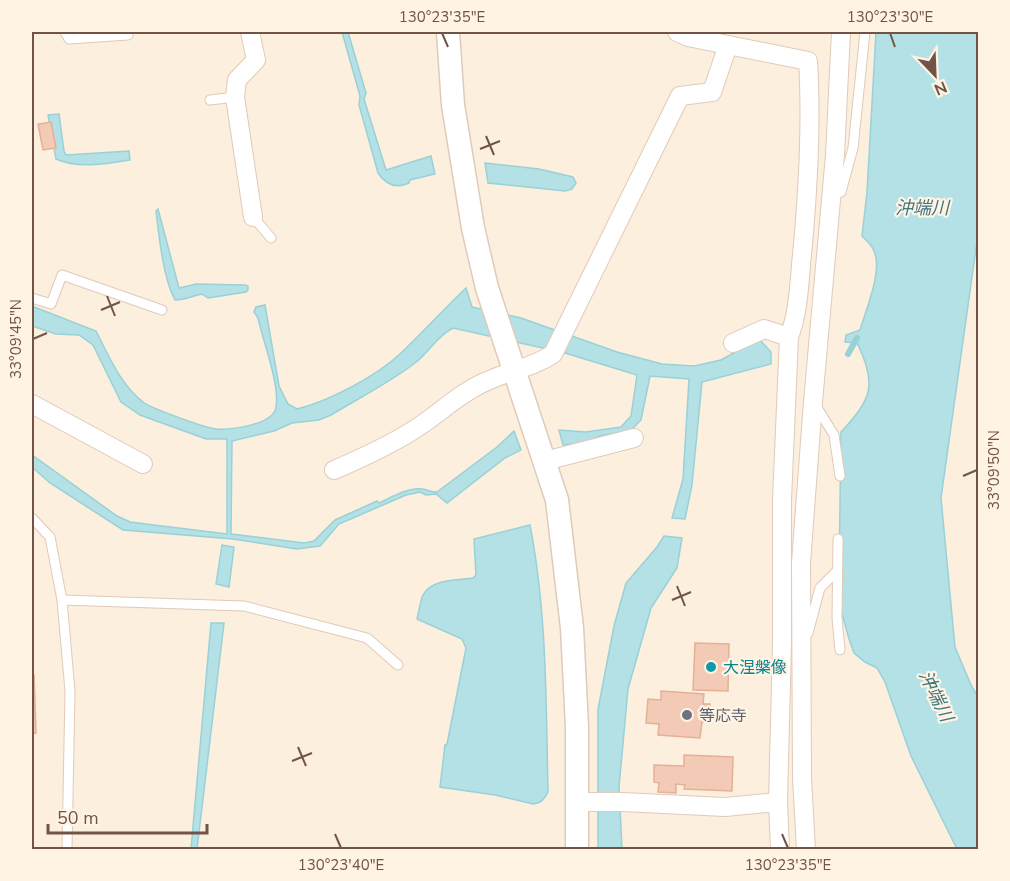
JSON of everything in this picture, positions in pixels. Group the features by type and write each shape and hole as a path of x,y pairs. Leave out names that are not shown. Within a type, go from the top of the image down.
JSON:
{"street":[{"path":"250,32 256,60 237,80 235,97 253,218"},
{"path":"448,32 453,105 473,228 488,288 557,500 572,628 577,726 586,802 577,849"},
{"path":"677,32 688,37 808,61 810,85 806,210 796,320 789,341 782,500 782,642 778,802 780,844"},
{"path":"806,849 802,778 801,563 832,196 841,32"},
{"path":"334,470 354,462 423,425 460,395 485,382 540,363 553,354 680,96 712,92 728,45"},
{"path":"810,85 835,155"},
{"path":"733,343 764,329 789,341 819,347"},
{"path":"32,404 143,464"},
{"path":"545,461 634,438"},
{"path":"780,844 792,792 802,778"},
{"path":"586,802 725,807 778,802"}],"lane":[{"path":"64,32 69,39 129,36"},
{"path":"832,196 841,192 853,148 865,32"},
{"path":"210,100 235,97"},
{"path":"253,218 271,238"},
{"path":"32,298 51,304 62,275 162,310"},
{"path":"813,402 834,435 840,476"},
{"path":"32,518 50,537 62,600 70,691 67,849"},
{"path":"838,539 837,618 840,650"},
{"path":"801,656 820,588 837,571"},
{"path":"62,600 244,606 368,638 398,665"}],"water":[{"path":"342,32 348,32 366,93 364,99 386,170 431,156 435,174 396,186 388,183 378,173"},
{"name":"沖端川","path":"876,32 978,32 978,234 941,498 955,647 978,697 978,849 957,849 911,756 885,682 877,668 854,653 841,610 839,576 841,432 865,401 869,381 868,370 857,343 845,342 846,335 860,330 873,290 876,269 873,249 862,236 867,192"},
{"path":"59,114 66,155 129,151 130,160 83,165 56,159 48,115"},
{"path":"485,163 539,169 573,177 576,183 572,189 565,191 488,183"},
{"path":"158,209 179,288 196,284 245,285 248,286 248,290 208,298 202,294 175,300 167,280 162,257 156,211"},
{"path":"466,288 472,307 521,318 617,352 662,364 694,366 721,360 759,339 771,352 771,364 702,382 692,485 685,519 672,518 683,479 689,379 650,376 641,420 631,430 600,436 585,443 563,445 559,430 586,432 621,427 631,416 637,375 565,353 453,328 442,335 420,359 405,370 331,415 319,420 292,423 274,431 232,441 231,534 304,543 314,541 335,520 377,501 379,503 400,493 417,489 437,492 497,447 514,431 521,450 505,458 447,503 436,494 426,495 420,492 406,495 339,524 320,546 297,549 233,539 123,530 50,483 32,467 32,455 117,516 130,522 227,534 227,439 206,439 140,415 121,402 93,345 79,335 56,334 32,326 32,306 96,331 121,378 143,402 190,422 223,429 260,422 268,418 276,407 276,387 258,318 254,312 256,307 265,305 279,386 288,404 297,409 338,394 391,362"},
{"path":"530,525 543,624 548,792 539,803 533,804 495,795 440,787 445,745 466,648 462,639 417,619 423,595 432,586 453,580 473,578 476,575 474,539"},
{"path":"664,536 682,538 677,568 651,608 628,689 619,787 622,849 598,850 598,709 614,626 626,583"},
{"path":"222,545 234,547 229,587 216,584"},
{"path":"211,623 224,623 197,849 191,849"}],"building":[{"path":"51,122 56,148 43,150 38,124"},
{"name":"大涅槃像","path":"695,643 729,644 728,691 693,690"},
{"path":"32,675 34,675 36,733 32,733"},
{"path":"661,691 704,694 703,704 710,704 708,723 702,722 700,738 658,735 659,724 646,723 648,699 661,700"},
{"path":"684,755 733,757 732,791 684,789 685,785 676,784 676,793 658,792 659,783 654,782 654,765 684,766"}],"waterway":[{"path":"848,354 857,338"}],"place":[{"name":"大涅槃像","path":"711,667"},
{"name":"等応寺","path":"687,715"}]}
